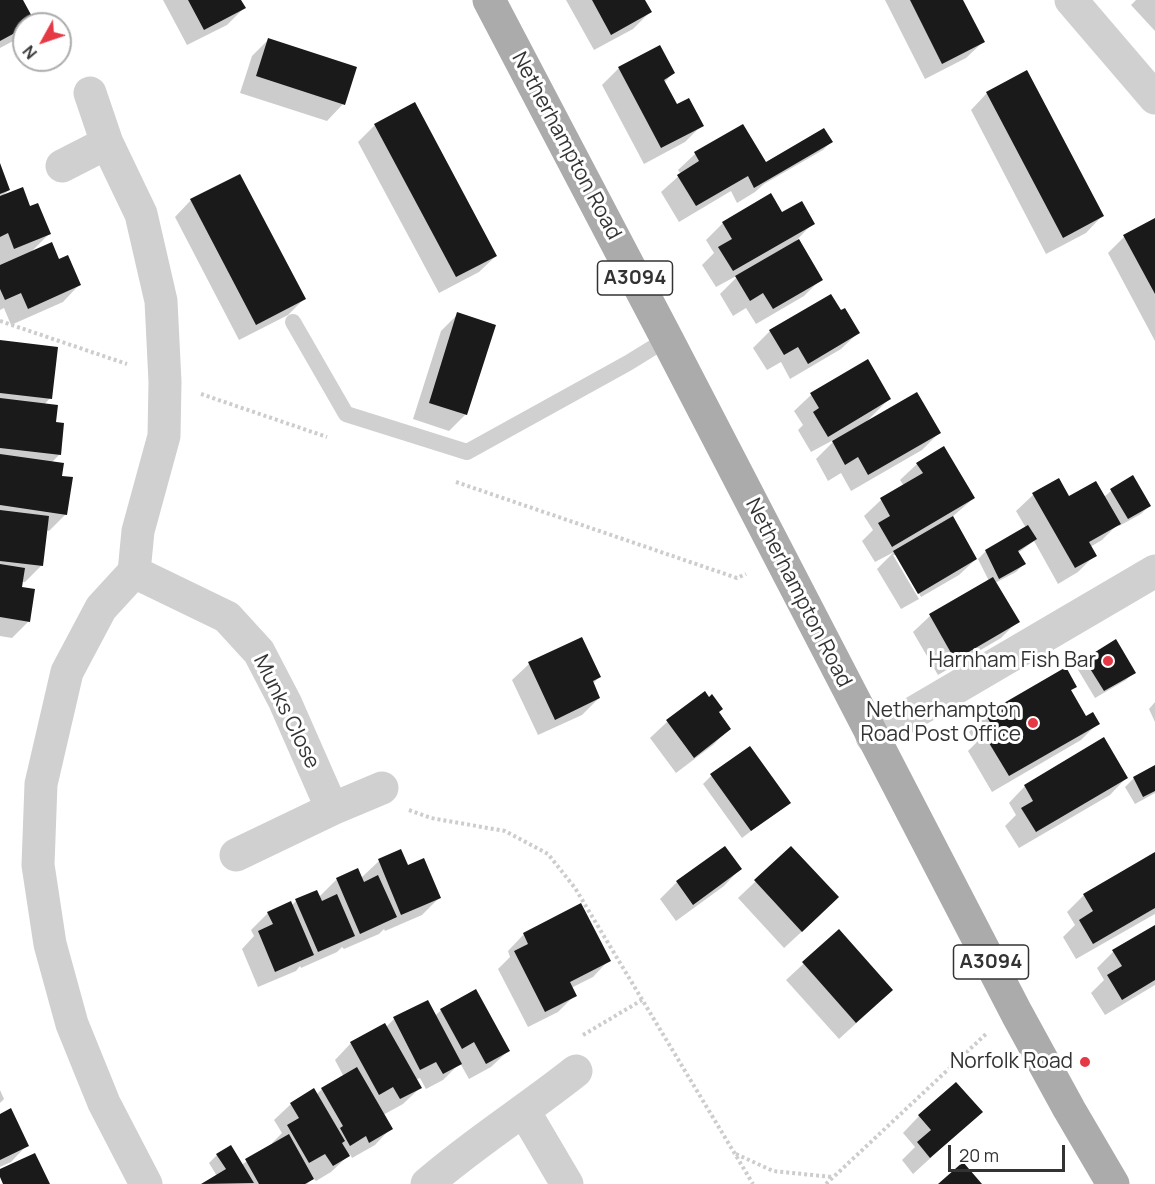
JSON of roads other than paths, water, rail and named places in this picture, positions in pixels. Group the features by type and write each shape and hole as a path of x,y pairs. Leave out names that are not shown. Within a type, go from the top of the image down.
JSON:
{"main road":[{"name":"Netherhampton Road","path":"489,0 1017,1014 1113,1184"}],"street":[{"path":"1071,0 1155,98"},
{"path":"90,93 107,143 141,214 161,301 165,382 164,436 138,531 134,572 101,608 67,672 41,784 38,865 50,944 72,1024 104,1103 146,1184"},
{"path":"62,166 107,143"},
{"path":"872,737 1155,571"},
{"name":"Munks Close","path":"134,572 227,617 259,652 285,702 332,809"},
{"path":"236,855 382,788"},
{"path":"427,1184 462,1155 524,1111 576,1055"},
{"path":"524,1111 567,1184"}],"lane":[{"path":"293,322 346,414 467,452 667,339"}],"place":[{"name":"Harnham Fish Bar","path":"1108,661"},
{"name":"Netherhampton Road Post Office","path":"1033,723"},
{"name":"Norfolk Road","path":"1085,1062"}]}
